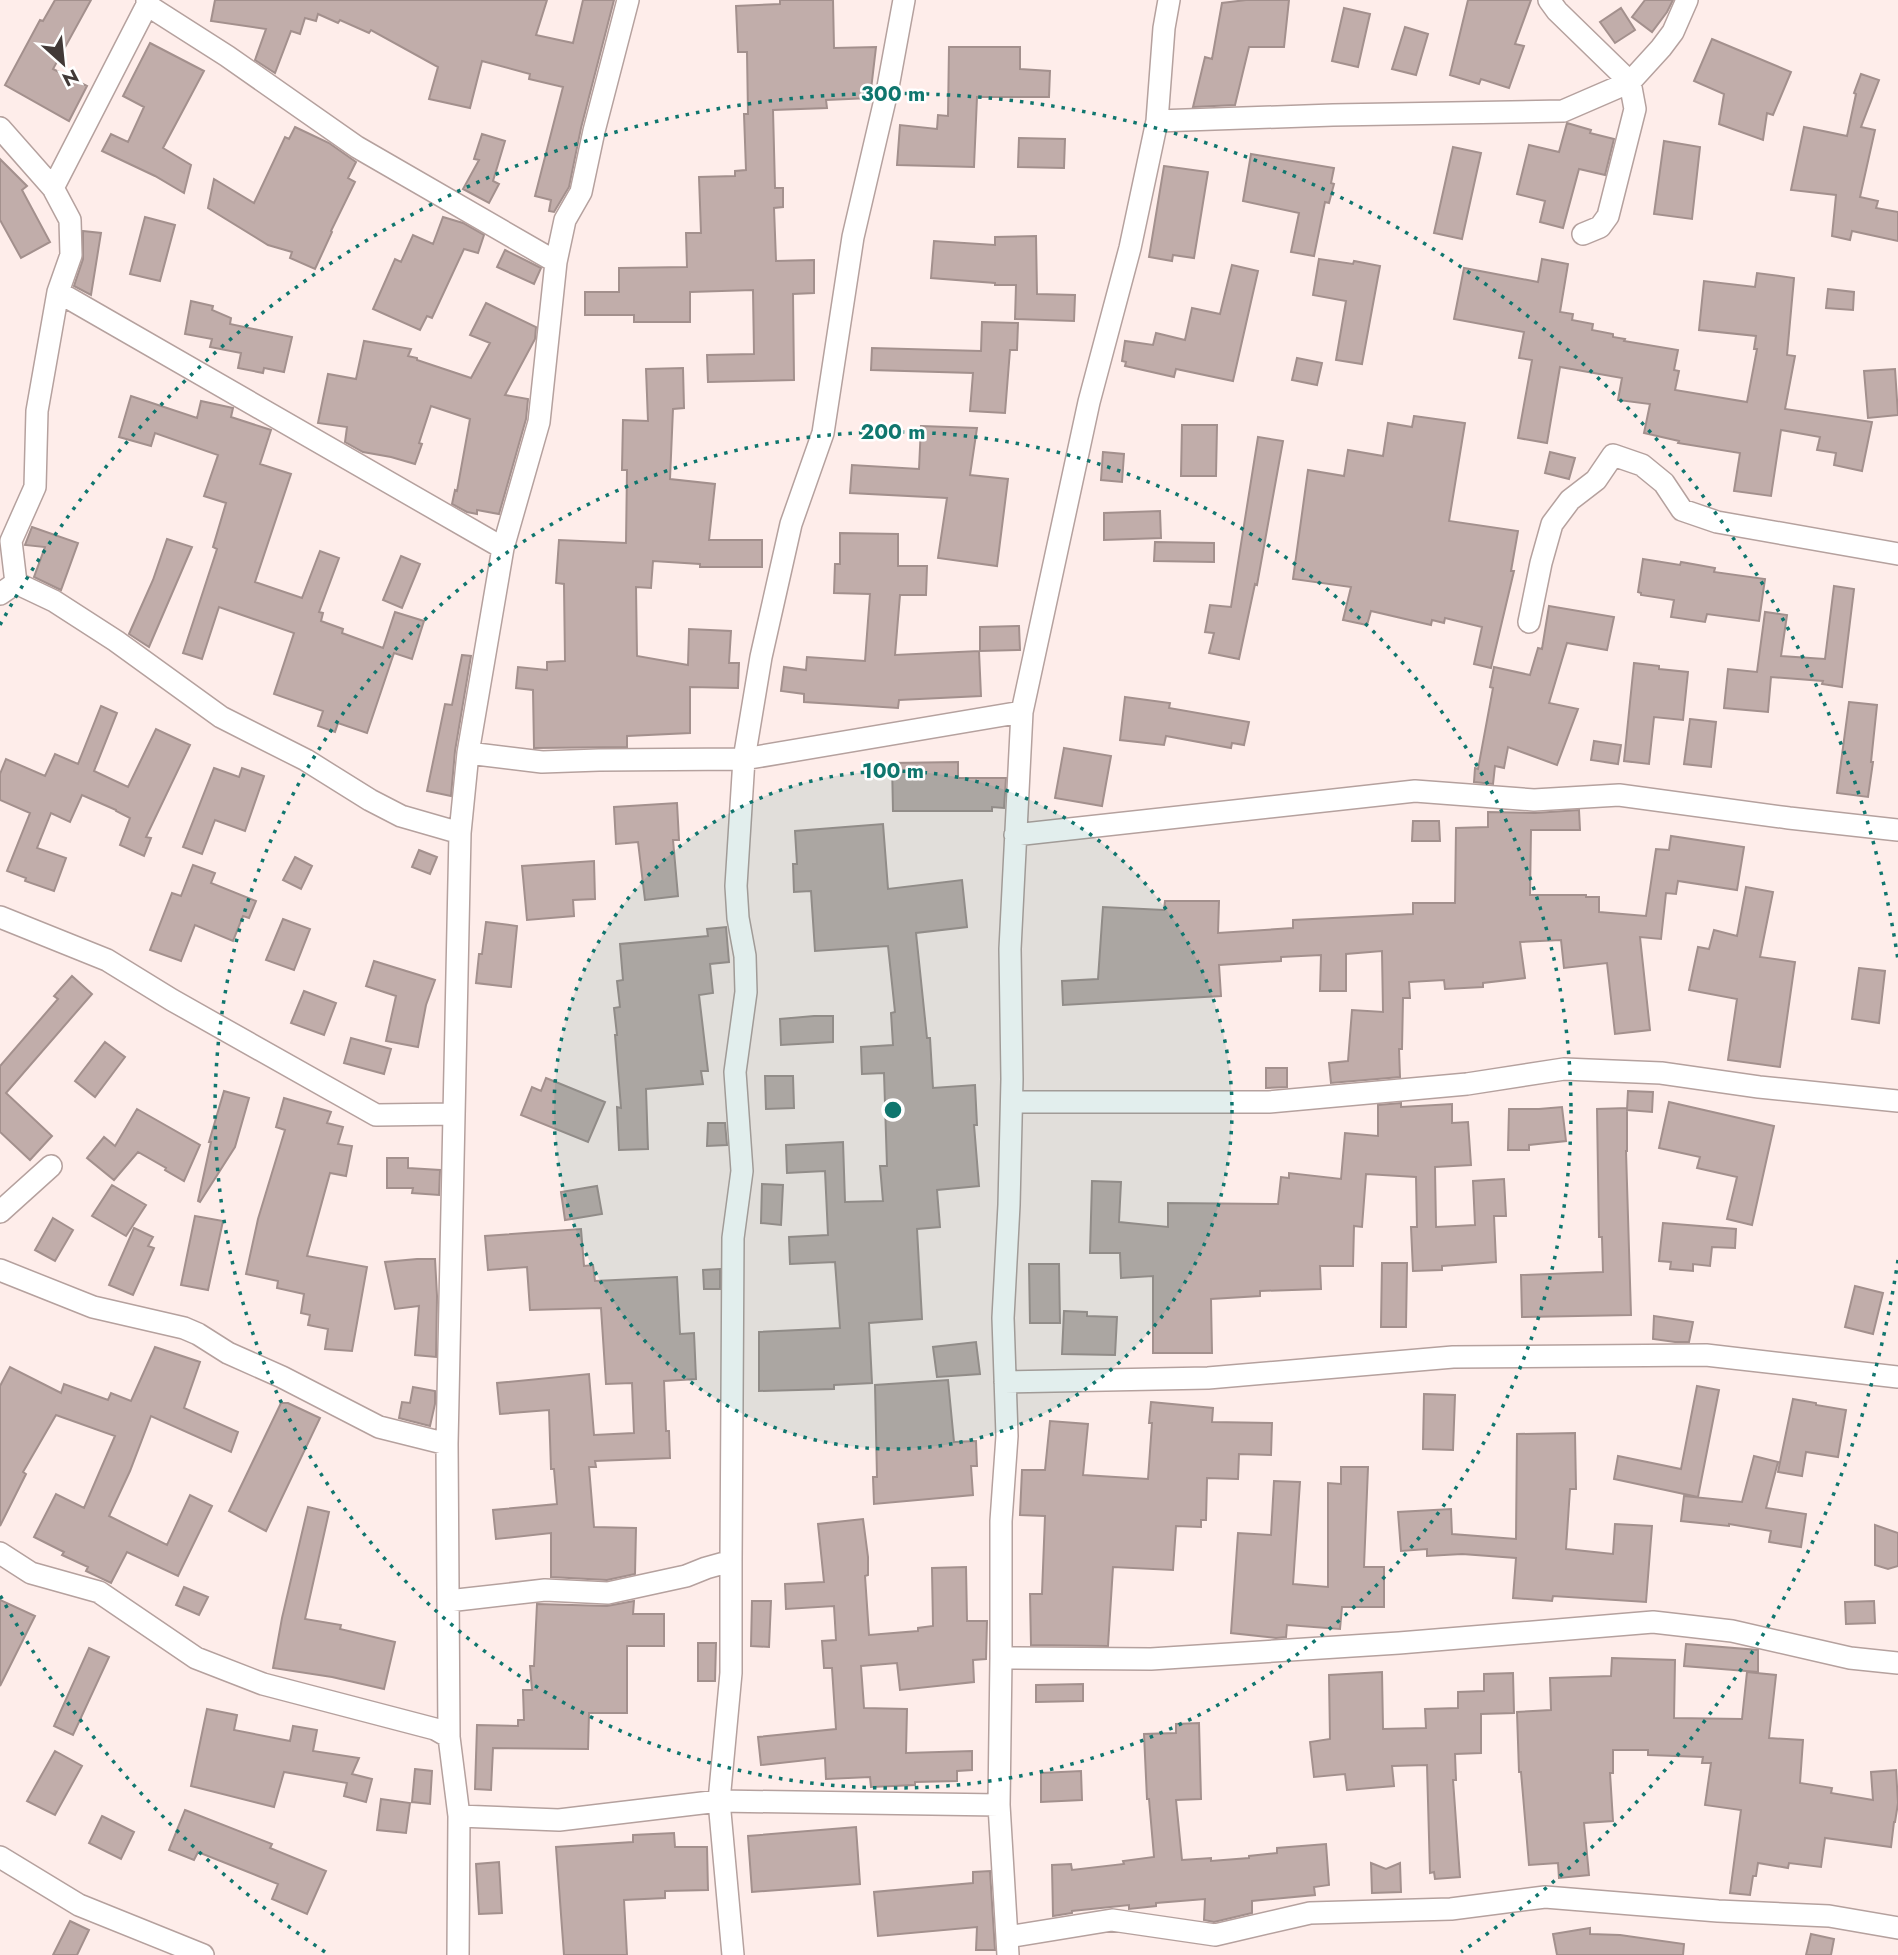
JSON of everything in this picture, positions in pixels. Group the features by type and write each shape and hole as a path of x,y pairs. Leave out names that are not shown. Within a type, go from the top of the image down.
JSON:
{"street":[{"path":"458,1955 459,1816 449,1737 447,1444 460,833 468,753 503,548 539,422 556,262 565,220 581,192 628,0"},
{"path":"733,1955 719,1801 731,1673 733,1238 742,1171 735,1072 746,992 745,956 736,886 744,759 761,657 791,524 822,433 853,237 888,87 904,0"},
{"path":"1169,0 1164,28 1157,121 1130,248 1090,402 1022,712 1010,949 1012,1102 1003,1318 1007,1436 1001,1521 999,1805 1008,1946 1112,1920 1215,1935 1310,1913 1451,1909 1545,1897 1718,1911 1829,1916 1898,1928"},
{"path":"1549,0 1556,11 1630,82 1635,109 1608,216 1600,227 1583,234"},
{"path":"1157,121 1563,111 1630,82 1673,32 1687,0"},
{"path":"53,188 147,2 357,147 556,262"},
{"path":"0,128 53,188 70,220 71,255 58,292 37,411 35,487 5,536 8,588 54,601 116,641 221,718 306,760 370,800 401,816 460,833"},
{"path":"58,292 503,548"},
{"path":"1529,622 1552,524 1570,500 1596,480 1613,454 1642,465 1664,483 1682,510 1717,522 1898,554"},
{"path":"468,753 542,762 744,759 1022,712"},
{"path":"1015,835 1415,791 1534,800 1619,795 1898,830"},
{"path":"0,917 107,960 172,1000 376,1115 454,1114"},
{"path":"1012,1102 1269,1102 1467,1084 1564,1069 1661,1073 1759,1087 1898,1101"},
{"path":"0,1212 51,1166"},
{"path":"0,1270 93,1307 184,1328 228,1353 282,1377 379,1427 447,1444"},
{"path":"1005,1382 1208,1378 1453,1357 1706,1355 1898,1377"},
{"path":"0,1553 31,1573 99,1592 196,1658 263,1684 435,1729 449,1737"},
{"path":"448,1601 545,1590 608,1593 686,1576 731,1561"},
{"path":"1002,1658 1151,1659 1399,1643 1654,1622 1732,1631 1850,1658 1898,1663"},
{"path":"459,1816 559,1819 719,1801 999,1805"},
{"path":"0,1857 79,1905 203,1955"}],"building":[{"path":"55,0 91,0 53,69 87,86 69,121 5,85 40,20 43,21"},
{"path":"215,0 547,0 536,35 573,43 583,0 614,0 581,128 569,187 554,212 549,211 551,200 535,196 563,87 529,79 530,74 482,61 470,108 429,99 438,67 371,30 369,33 318,14 316,21 305,18 300,34 291,31 275,73 255,60 266,29 211,21"},
{"path":"780,0 833,0 834,48 876,47 870,98 826,100 827,108 773,110 775,188 783,188 783,207 774,208 776,261 814,260 814,293 793,294 794,380 708,382 707,355 754,354 753,290 690,292 690,322 634,322 634,315 585,315 585,292 619,292 619,268 687,267 686,233 701,233 699,177 735,176 735,171 746,170 744,114 748,114 747,52 738,52 736,6 780,4"},
{"path":"1289,0 1284,47 1249,47 1235,105 1193,107 1205,57 1212,59 1222,3"},
{"path":"1468,0 1531,0 1515,44 1524,46 1509,88 1481,79 1479,84 1450,75"},
{"path":"1645,0 1673,0 1652,32 1632,17"},
{"path":"1344,8 1370,14 1358,67 1332,61"},
{"path":"1621,8 1635,30 1615,43 1600,22"},
{"path":"1405,27 1428,34 1416,75 1392,69"},
{"path":"1712,39 1791,72 1773,115 1767,113 1763,140 1719,124 1724,94 1694,81"},
{"path":"150,43 204,71 163,148 191,165 184,193 102,151 111,134 128,142 144,107 123,96"},
{"path":"949,47 1020,47 1020,69 1050,71 1049,97 977,97 974,167 897,165 900,125 937,129 938,115 948,116"},
{"path":"1861,74 1879,80 1861,127 1875,130 1860,197 1878,201 1876,208 1898,212 1898,241 1852,231 1850,240 1832,236 1836,195 1791,190 1804,127 1847,136 1856,94 1854,93"},
{"path":"1567,123 1614,139 1605,175 1579,169 1563,228 1540,222 1545,201 1517,194 1529,145 1559,152"},
{"path":"295,127 329,143 356,162 348,178 355,182 315,269 290,258 292,252 268,245 208,208 214,179 254,203 285,137 289,139"},
{"path":"482,134 505,141 493,181 499,184 489,203 463,189 479,160 474,159"},
{"path":"1019,138 1065,139 1064,168 1018,167"},
{"path":"1664,141 1700,147 1692,219 1654,214"},
{"path":"1453,147 1481,153 1462,239 1434,233"},
{"path":"1251,154 1334,168 1331,183 1334,184 1329,203 1325,202 1314,256 1291,252 1299,213 1243,201"},
{"path":"0,159 27,186 22,190 50,242 21,258 0,220"},
{"path":"1164,166 1208,172 1194,258 1173,255 1172,261 1149,257"},
{"path":"145,217 175,225 160,281 130,274"},
{"path":"443,217 463,223 484,235 478,253 464,249 432,318 427,316 420,330 373,309 395,259 401,262 413,235 433,244"},
{"path":"83,231 101,233 91,295 74,286 83,259"},
{"path":"1036,236 1037,294 1075,295 1074,321 1015,319 1016,285 931,278 934,241 995,245 995,237"},
{"path":"505,250 541,268 534,284 497,267"},
{"path":"1319,259 1380,266 1362,364 1336,360 1346,301 1313,295"},
{"path":"1542,259 1568,264 1560,312 1573,314 1572,320 1593,324 1592,330 1613,334 1613,337 1625,339 1624,341 1678,350 1674,370 1679,371 1675,390 1747,402 1757,349 1754,349 1756,336 1699,330 1704,281 1755,287 1757,273 1794,278 1787,355 1795,356 1785,409 1872,422 1862,471 1834,465 1836,453 1817,450 1820,437 1781,430 1771,496 1734,491 1740,453 1678,443 1679,441 1644,433 1650,404 1618,400 1622,378 1560,367 1547,443 1518,438 1532,360 1519,358 1524,332 1454,319 1464,268 1538,282"},
{"path":"1232,265 1258,271 1233,381 1176,369 1174,377 1125,366 1126,362 1122,361 1125,341 1153,345 1156,333 1185,340 1192,308 1220,314"},
{"path":"1828,289 1854,292 1853,310 1826,308"},
{"path":"191,301 213,306 212,310 231,318 230,324 292,337 284,372 264,368 263,373 238,368 241,353 210,347 212,339 185,334"},
{"path":"486,303 536,327 535,339 505,395 528,399 526,419 499,514 477,510 477,514 467,512 452,504 455,490 457,491 470,419 431,406 415,464 363,452 345,442 347,427 318,423 328,374 356,379 364,341 411,349 408,356 471,378 490,343 470,335"},
{"path":"982,322 1018,323 1017,350 1010,350 1005,413 970,411 973,373 871,370 872,348 981,351"},
{"path":"1297,358 1322,363 1317,385 1292,380"},
{"path":"683,368 684,408 673,409 670,479 715,484 709,540 762,540 762,567 700,567 700,564 653,561 651,588 636,587 637,656 688,665 689,629 731,631 729,663 739,663 738,688 690,687 690,733 627,736 627,747 534,748 533,690 516,688 518,667 547,670 547,662 565,661 564,584 556,583 559,540 626,543 627,470 622,470 623,420 648,421 646,369"},
{"path":"1895,369 1898,415 1868,418 1864,371"},
{"path":"131,396 197,418 201,401 233,408 231,417 271,430 260,464 291,474 255,582 302,598 320,551 339,558 319,612 323,613 321,621 343,629 342,633 383,648 395,612 424,621 412,659 394,653 367,733 338,723 335,732 318,726 323,711 274,694 294,633 219,607 202,659 183,653 217,549 213,547 226,503 204,496 218,455 155,433 151,446 119,437"},
{"path":"1414,416 1465,423 1449,521 1518,531 1511,571 1514,571 1491,668 1474,664 1482,627 1445,618 1444,623 1432,620 1431,625 1371,611 1367,625 1343,620 1351,587 1293,579 1308,470 1344,476 1348,450 1383,456 1388,423 1412,427"},
{"path":"1182,425 1217,425 1216,476 1181,476"},
{"path":"921,426 977,428 970,475 1008,479 997,566 938,558 947,498 850,493 852,465 919,469"},
{"path":"1258,437 1283,441 1257,585 1255,584 1239,659 1209,653 1214,633 1205,632 1210,605 1231,607"},
{"path":"1103,452 1124,454 1122,482 1101,480"},
{"path":"1550,452 1575,458 1569,479 1545,473"},
{"path":"1160,511 1161,538 1104,540 1104,513"},
{"path":"32,527 78,543 61,590 34,577 45,547 25,545"},
{"path":"840,533 898,534 898,566 927,566 926,595 900,595 895,655 979,651 981,696 899,700 898,708 804,702 804,694 781,691 784,667 806,670 807,657 865,661 870,594 834,593 835,564 840,564"},
{"path":"167,539 192,547 149,647 129,634 153,580"},
{"path":"1155,542 1214,543 1214,562 1154,561"},
{"path":"401,556 420,564 402,608 383,600"},
{"path":"1643,559 1680,565 1681,562 1715,568 1714,572 1765,579 1759,621 1707,614 1705,622 1671,617 1674,600 1641,595 1638,592"},
{"path":"1834,586 1854,589 1842,687 1822,684 1823,681 1771,677 1768,712 1724,708 1728,669 1757,672 1765,612 1787,615 1781,656 1825,659"},
{"path":"1549,606 1614,617 1607,650 1567,643 1549,703 1578,709 1557,765 1508,747 1504,768 1495,766 1493,784 1474,782 1493,688 1490,687 1494,667 1530,675 1538,648 1542,649"},
{"path":"1019,626 1020,650 980,651 980,627"},
{"path":"462,655 471,656 455,751 451,796 427,791 445,704 452,705"},
{"path":"1634,663 1688,672 1683,720 1654,717 1649,764 1624,761"},
{"path":"1125,697 1170,703 1169,708 1249,722 1244,745 1232,743 1231,748 1166,736 1164,745 1120,740"},
{"path":"1849,702 1877,705 1868,797 1837,793"},
{"path":"101,706 117,713 94,771 128,787 156,729 190,745 146,837 151,838 144,856 120,845 130,818 116,810 82,795 70,822 51,813 37,848 66,858 54,891 25,881 26,878 7,871 30,813 0,800 0,774 6,759 45,776 55,754 78,764"},
{"path":"1690,719 1716,722 1711,767 1684,764"},
{"path":"1594,741 1621,745 1618,764 1591,760"},
{"path":"1064,748 1111,756 1102,806 1055,798"},
{"path":"958,762 958,778 1006,778 1004,808 992,807 992,811 893,811 892,763"},
{"path":"214,768 239,777 242,768 264,776 245,831 215,820 202,854 183,847"},
{"path":"677,803 679,840 673,840 678,896 645,900 638,842 616,844 614,807"},
{"path":"1579,810 1580,830 1531,830 1530,895 1599,897 1599,912 1646,916 1656,849 1669,850 1671,836 1744,847 1737,890 1678,881 1676,894 1666,893 1661,939 1640,937 1650,1030 1615,1034 1607,963 1564,968 1561,940 1520,942 1525,978 1483,983 1483,987 1445,989 1444,980 1409,982 1410,998 1403,998 1400,1077 1331,1083 1329,1063 1348,1061 1352,1010 1383,1012 1382,951 1346,954 1346,991 1320,991 1321,955 1219,965 1221,996 1063,1005 1062,981 1098,979 1103,907 1164,910 1165,901 1219,901 1218,933 1293,928 1293,920 1413,914 1413,903 1455,903 1456,828 1488,827 1488,812"},
{"path":"1413,821 1439,821 1440,841 1412,841"},
{"path":"883,824 888,889 962,880 967,927 916,933 927,1038 930,1038 933,1088 975,1085 977,1125 974,1125 979,1186 937,1190 940,1227 917,1229 922,1319 869,1323 872,1383 834,1385 834,1389 759,1391 759,1332 840,1328 835,1262 790,1264 789,1237 828,1235 825,1171 787,1173 786,1145 843,1142 845,1202 883,1201 880,1166 887,1166 884,1073 862,1074 861,1047 893,1045 891,1013 895,1012 888,946 815,951 811,891 794,892 793,864 797,864 795,831"},
{"path":"419,850 437,857 430,874 412,867"},
{"path":"295,857 312,866 301,889 283,880"},
{"path":"594,861 595,899 573,900 574,916 527,920 522,866"},
{"path":"193,865 215,873 211,883 256,901 249,918 243,916 233,941 195,925 181,961 150,950 172,893 181,896"},
{"path":"1746,887 1773,892 1760,957 1795,962 1780,1067 1728,1060 1737,999 1689,990 1698,947 1709,949 1714,930 1737,936"},
{"path":"283,919 310,929 294,970 266,960"},
{"path":"486,922 517,926 511,987 476,983"},
{"path":"726,927 729,962 710,964 713,993 699,995 708,1071 701,1071 703,1084 646,1089 648,1149 619,1150 617,1107 621,1108 614,1008 620,1007 617,981 623,980 620,944 708,936 707,929"},
{"path":"374,961 435,980 426,1005 418,1047 386,1041 396,996 366,986"},
{"path":"1859,968 1885,971 1879,1023 1852,1019"},
{"path":"72,976 92,994 6,1093 52,1136 30,1160 0,1132 0,1066 58,999 54,996"},
{"path":"304,991 336,1003 324,1035 291,1023"},
{"path":"833,1016 833,1042 781,1045 780,1019"},
{"path":"351,1038 391,1049 384,1074 344,1063"},
{"path":"105,1042 125,1057 95,1097 75,1081"},
{"path":"1266,1068 1287,1068 1287,1087 1266,1088"},
{"path":"765,1076 793,1076 794,1108 766,1109"},
{"path":"546,1078 605,1102 588,1142 521,1115 532,1087 541,1091"},
{"path":"224,1091 249,1098 235,1147 200,1202 198,1201 209,1142"},
{"path":"1628,1091 1653,1092 1652,1112 1627,1110"},
{"path":"284,1098 331,1112 327,1123 343,1127 338,1144 352,1146 346,1176 330,1173 307,1256 367,1267 352,1351 325,1349 328,1329 308,1325 310,1315 301,1313 304,1294 277,1288 278,1281 246,1274 258,1219 285,1130 276,1127"},
{"path":"1669,1102 1774,1126 1752,1225 1727,1219 1737,1177 1697,1168 1700,1157 1659,1148"},
{"path":"1401,1103 1401,1107 1452,1104 1452,1123 1468,1122 1471,1165 1435,1167 1436,1227 1475,1225 1473,1181 1504,1179 1506,1216 1494,1216 1496,1262 1442,1266 1442,1270 1413,1271 1411,1227 1417,1227 1416,1177 1366,1174 1362,1227 1354,1226 1353,1266 1320,1266 1321,1289 1260,1291 1260,1296 1211,1299 1212,1353 1153,1353 1153,1276 1121,1278 1120,1253 1090,1253 1092,1181 1121,1182 1119,1222 1168,1227 1168,1203 1278,1204 1281,1177 1289,1178 1289,1173 1341,1179 1345,1133 1378,1136 1378,1105"},
{"path":"1562,1107 1566,1141 1529,1145 1529,1150 1508,1150 1509,1109"},
{"path":"1627,1108 1631,1315 1522,1317 1521,1275 1603,1272 1602,1237 1599,1237 1597,1109"},
{"path":"137,1109 200,1145 184,1181 138,1152 114,1180 87,1158 104,1137 115,1146"},
{"path":"708,1123 725,1123 727,1145 707,1146"},
{"path":"387,1158 408,1158 408,1168 440,1170 439,1195 412,1193 413,1188 387,1188"},
{"path":"762,1184 783,1185 781,1225 761,1223"},
{"path":"112,1185 146,1205 126,1236 92,1216"},
{"path":"597,1186 602,1214 565,1220 561,1192"},
{"path":"195,1216 223,1221 208,1290 181,1285"},
{"path":"53,1218 73,1230 55,1261 35,1250"},
{"path":"1663,1223 1736,1229 1735,1248 1712,1247 1710,1266 1693,1264 1693,1271 1670,1269 1671,1262 1659,1261"},
{"path":"134,1228 153,1237 148,1246 154,1248 133,1295 109,1285"},
{"path":"581,1229 584,1266 593,1265 595,1281 677,1277 680,1334 694,1333 696,1379 664,1381 670,1458 595,1461 596,1467 589,1467 594,1527 636,1528 635,1574 607,1580 551,1577 551,1533 496,1539 493,1510 557,1504 554,1469 551,1469 549,1410 500,1414 497,1383 589,1374 594,1435 634,1433 632,1383 606,1384 601,1308 530,1310 527,1267 488,1270 485,1236"},
{"path":"435,1259 436,1357 415,1355 419,1306 395,1309 385,1262"},
{"path":"1382,1263 1407,1263 1406,1327 1381,1327"},
{"path":"1029,1264 1059,1264 1060,1323 1030,1323"},
{"path":"720,1269 720,1289 704,1289 703,1270"},
{"path":"1855,1286 1883,1293 1873,1334 1845,1327"},
{"path":"1064,1311 1087,1312 1087,1316 1117,1317 1115,1355 1062,1354"},
{"path":"1654,1316 1693,1322 1689,1342 1653,1339"},
{"path":"976,1342 980,1374 937,1377 933,1347"},
{"path":"155,1347 200,1362 184,1408 238,1432 231,1452 151,1416 109,1516 167,1545 190,1495 212,1506 178,1576 127,1552 111,1583 86,1571 88,1567 62,1555 64,1552 34,1537 56,1494 84,1508 115,1436 56,1415 23,1472 26,1474 0,1526 0,1386 10,1367 61,1393 64,1384 108,1400 111,1393 131,1401"},
{"path":"948,1380 954,1442 976,1441 977,1466 971,1466 973,1495 874,1504 873,1477 877,1477 875,1385"},
{"path":"1697,1386 1719,1390 1698,1497 1614,1479 1618,1456 1681,1469"},
{"path":"413,1387 435,1391 430,1426 399,1418 402,1402 410,1403"},
{"path":"1424,1394 1455,1395 1453,1450 1423,1449"},
{"path":"1793,1399 1846,1410 1838,1457 1806,1452 1802,1476 1778,1472"},
{"path":"1151,1402 1213,1408 1212,1422 1272,1423 1271,1455 1239,1454 1238,1479 1207,1478 1206,1520 1201,1520 1201,1527 1176,1526 1173,1570 1113,1567 1108,1646 1031,1645 1030,1594 1042,1594 1045,1516 1020,1515 1022,1470 1045,1470 1050,1421 1088,1424 1083,1475 1148,1479"},
{"path":"281,1403 288,1403 320,1418 266,1531 229,1511"},
{"path":"1575,1433 1576,1489 1570,1489 1566,1549 1613,1554 1615,1524 1652,1526 1646,1602 1553,1596 1552,1601 1513,1598 1516,1558 1462,1554 1427,1556 1427,1549 1401,1551 1398,1512 1451,1509 1452,1534 1516,1539 1517,1434"},
{"path":"1754,1456 1778,1462 1766,1508 1806,1514 1801,1547 1769,1542 1771,1531 1729,1524 1681,1521 1684,1496 1742,1502"},
{"path":"1341,1467 1368,1467 1364,1567 1384,1567 1384,1607 1342,1607 1340,1629 1287,1625 1286,1637 1276,1638 1231,1633 1238,1533 1271,1535 1274,1481 1300,1482 1293,1584 1328,1587 1328,1483 1341,1484"},
{"path":"308,1507 329,1512 305,1619 341,1625 340,1629 395,1642 384,1689 332,1677 273,1668"},
{"path":"863,1519 868,1557 868,1575 865,1576 869,1635 918,1631 918,1628 933,1626 932,1568 966,1567 967,1621 987,1621 986,1659 973,1660 974,1682 900,1690 897,1663 861,1666 864,1708 907,1709 906,1753 972,1751 972,1770 957,1771 957,1781 871,1787 870,1777 826,1779 825,1758 761,1765 758,1737 836,1729 832,1668 824,1668 822,1641 836,1640 834,1606 786,1609 785,1584 824,1582 818,1524"},
{"path":"1875,1525 1898,1533 1898,1566 1888,1569 1875,1565"},
{"path":"184,1587 208,1597 199,1615 176,1605"},
{"path":"0,1600 35,1616 0,1686"},
{"path":"634,1601 633,1614 664,1614 664,1646 627,1646 627,1713 589,1713 588,1749 493,1748 491,1790 475,1789 477,1725 518,1726 518,1720 524,1720 523,1690 532,1690 530,1666 534,1666 537,1604 607,1606"},
{"path":"752,1601 771,1601 769,1647 751,1646"},
{"path":"1874,1601 1875,1623 1846,1624 1845,1602"},
{"path":"698,1643 716,1643 715,1681 698,1681"},
{"path":"1686,1644 1758,1650 1758,1672 1684,1666"},
{"path":"89,1648 109,1657 73,1735 54,1726"},
{"path":"1612,1658 1675,1660 1674,1718 1742,1719 1747,1672 1776,1675 1769,1738 1803,1740 1800,1783 1832,1788 1831,1793 1873,1800 1871,1772 1896,1770 1898,1803 1891,1847 1825,1838 1821,1867 1789,1863 1788,1868 1758,1863 1750,1895 1730,1893 1741,1810 1705,1805 1711,1763 1702,1763 1703,1757 1648,1755 1648,1750 1613,1750 1613,1773 1610,1773 1613,1821 1584,1823 1589,1875 1559,1878 1558,1863 1529,1865 1519,1772 1517,1712 1551,1710 1550,1678 1611,1676"},
{"path":"1382,1672 1383,1729 1426,1728 1425,1709 1458,1708 1458,1692 1484,1691 1484,1674 1513,1673 1514,1713 1481,1714 1481,1753 1455,1754 1456,1780 1453,1780 1460,1877 1435,1879 1434,1872 1430,1873 1427,1765 1392,1766 1394,1786 1347,1790 1345,1774 1314,1777 1310,1742 1330,1739 1329,1675"},
{"path":"1083,1684 1083,1701 1036,1702 1036,1685"},
{"path":"207,1709 237,1715 234,1730 290,1741 293,1726 317,1730 313,1751 359,1758 352,1774 372,1779 366,1802 344,1796 347,1783 284,1772 274,1807 191,1786"},
{"path":"1199,1723 1201,1799 1176,1800 1182,1860 1249,1858 1277,1853 1277,1848 1326,1844 1329,1885 1314,1887 1315,1895 1252,1901 1252,1913 1214,1922 1204,1920 1205,1899 1156,1903 1156,1906 1129,1909 1129,1905 1072,1911 1053,1916 1052,1865 1071,1864 1072,1870 1124,1864 1123,1861 1154,1857 1147,1799 1144,1734 1176,1733 1176,1724"},
{"path":"55,1751 82,1766 55,1815 27,1801"},
{"path":"415,1769 432,1771 430,1804 412,1802"},
{"path":"1081,1771 1082,1800 1041,1802 1041,1773"},
{"path":"381,1799 410,1803 406,1833 377,1830"},
{"path":"185,1810 272,1844 270,1848 326,1871 307,1914 272,1899 278,1884 198,1852 194,1860 169,1850"},
{"path":"102,1816 134,1832 121,1859 89,1843"},
{"path":"856,1827 860,1884 752,1892 748,1836"},
{"path":"674,1833 675,1847 707,1847 708,1890 665,1891 665,1898 624,1900 627,1955 564,1955 556,1847 633,1842 633,1835"},
{"path":"499,1862 502,1913 479,1914 476,1864"},
{"path":"1371,1863 1386,1869 1400,1863 1401,1892 1372,1893"},
{"path":"990,1871 995,1950 976,1950 977,1927 878,1936 874,1892 973,1883 973,1872"},
{"path":"70,1921 89,1930 77,1955 53,1955"},
{"path":"1590,1928 1590,1934 1620,1935 1684,1944 1683,1955 1557,1955 1553,1934"},
{"path":"1811,1934 1834,1939 1831,1955 1806,1955"}]}
